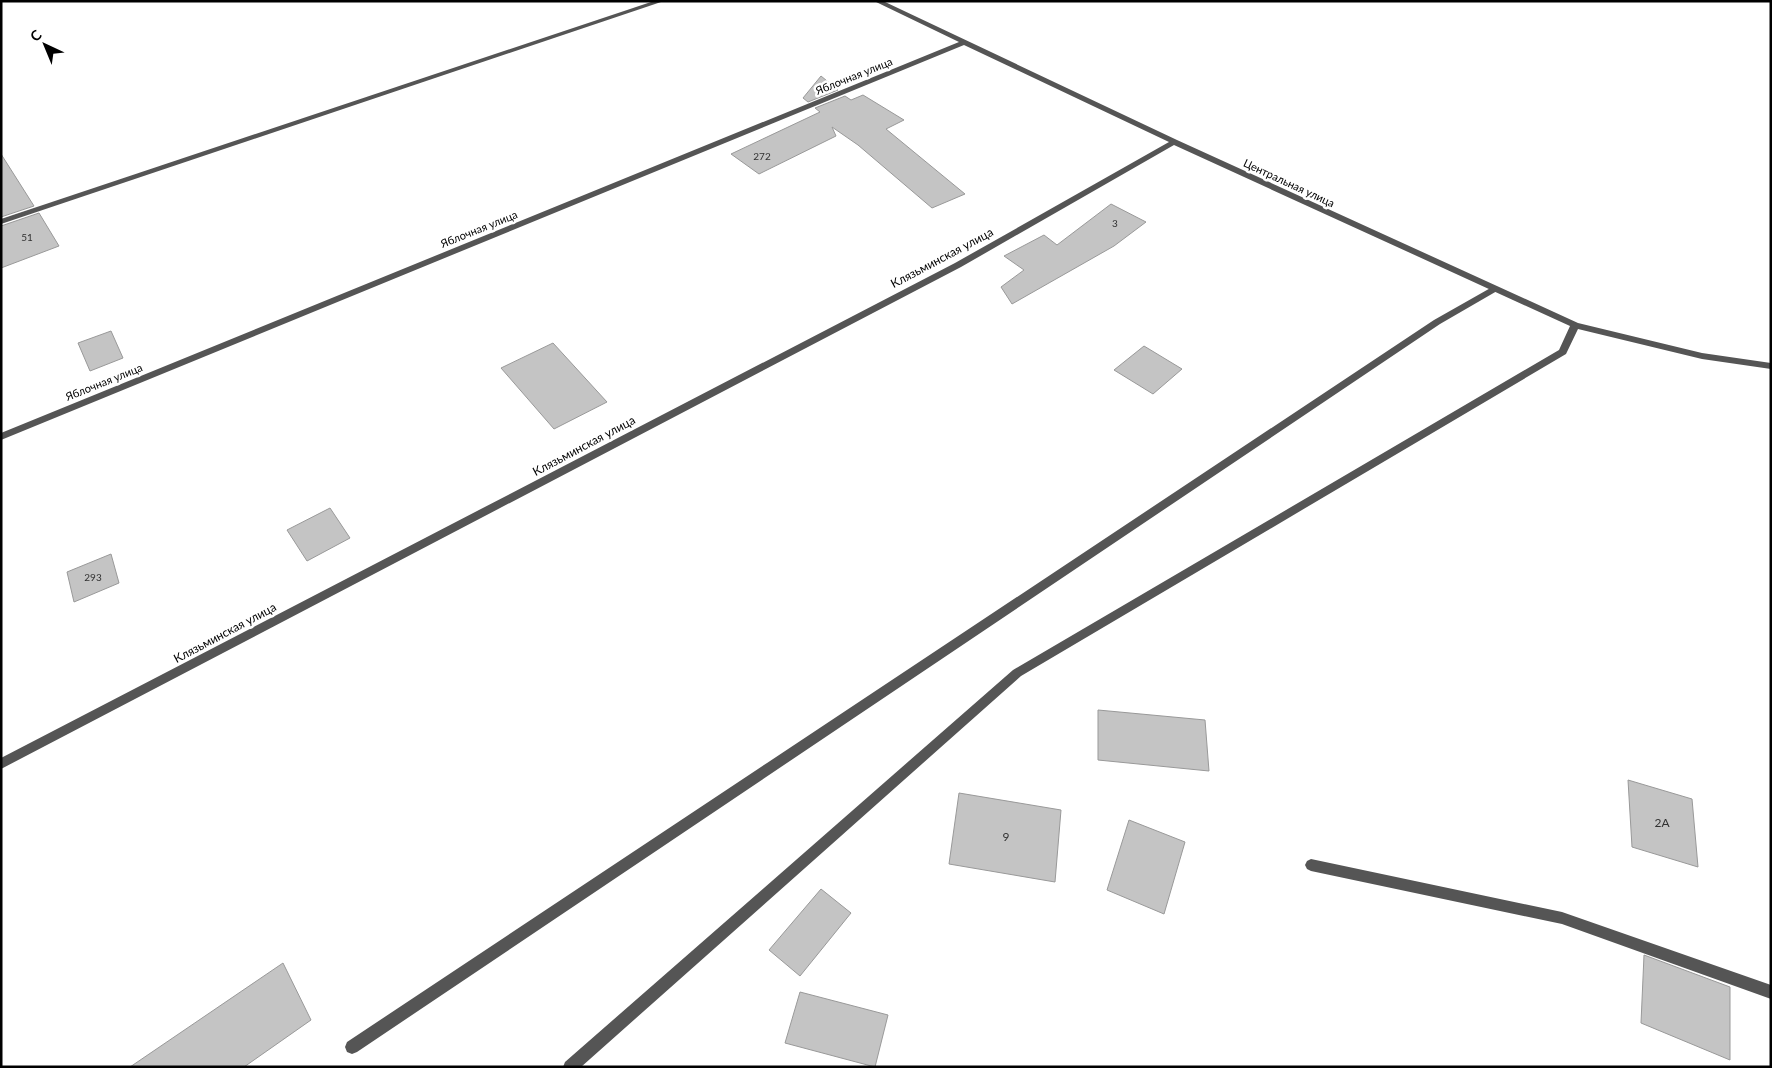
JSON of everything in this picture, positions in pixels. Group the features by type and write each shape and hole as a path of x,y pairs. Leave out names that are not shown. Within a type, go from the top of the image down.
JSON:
{"street":[{"path":"1,222 662,1"},
{"name":"Центральная улица","path":"877,1 1174,142 1575,325 1702,356 1771,366"},
{"name":"Яблочная улица","path":"1,437 966,42"},
{"name":"Клязьминская улица","path":"1,764 958,265 1174,142"},
{"path":"352,1047 1437,322 1494,289"},
{"path":"570,1067 1017,673 1563,352 1575,325"},
{"path":"1311,865 1562,918 1771,992"}],"building":[{"path":"821,76 838,90 808,102 803,98"},
{"path":"863,95 904,120 886,129 965,194 932,208 858,145 832,127 836,136 759,174 731,154 820,112 815,108 845,96 851,100"},
{"path":"1,154 34,206 1,217"},
{"path":"1111,204 1146,222 1114,246 1012,304 1001,287 1024,270 1004,256 1044,235 1057,245"},
{"path":"39,213 59,246 1,268 1,226"},
{"path":"111,331 123,358 90,371 78,343"},
{"path":"553,343 607,402 554,429 501,368"},
{"path":"1144,346 1182,369 1153,394 1114,370"},
{"path":"330,508 350,538 307,561 287,530"},
{"path":"111,554 119,583 74,602 67,572"},
{"path":"1098,710 1205,720 1209,771 1098,760"},
{"path":"1628,780 1692,799 1698,867 1632,847"},
{"path":"959,793 1061,810 1055,882 949,864"},
{"path":"1129,820 1185,842 1164,914 1107,890"},
{"path":"821,889 851,913 800,976 769,950"},
{"path":"1644,955 1730,987 1730,1060 1641,1023"},
{"path":"283,963 311,1020 244,1067 130,1067"},
{"path":"800,992 888,1015 875,1067 785,1043"}]}
